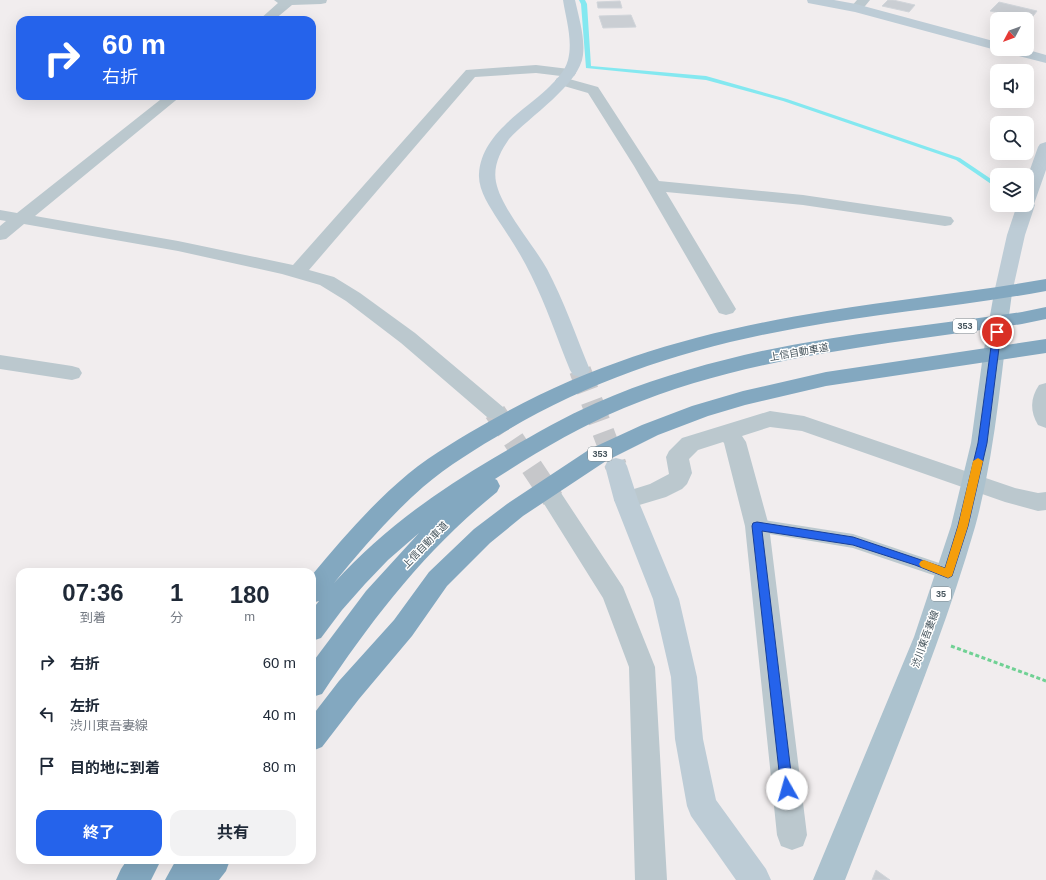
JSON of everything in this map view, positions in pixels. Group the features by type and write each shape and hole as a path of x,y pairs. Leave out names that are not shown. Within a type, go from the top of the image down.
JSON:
{"highway":[{"path":"316,589 372,521 407,488 449,455 526,409 564,390 619,368 733,335 797,322 1003,293 1046,285"},
{"name":"上信自動車道","path":"316,624 329,606 360,570 390,542 421,518 487,472 563,429 617,403 677,381 745,362 830,346 1046,313"},
{"path":"993,355 1046,346"},
{"name":"353","path":"316,733 349,690 403,628 438,579 482,536 515,510 598,455 650,430 700,411 743,398 826,379 993,355"},
{"name":"上信自動車道","path":"316,679 362,615 400,570 441,526 483,490 563,429"},
{"path":"122,880 132,864"},
{"path":"132,880 143,864"},
{"path":"181,880 191,864"},
{"path":"199,880 212,864"}],"main road":[{"name":"渋川東吾妻線","path":"829,880 927,637 963,526 982,443 993,355 1003,293"}],"street":[{"path":"270,16 286,0 321,0"},
{"path":"569,0 575,33 575,60 566,77 546,99 516,123 498,142 488,161 487,176 495,202 518,237 542,279 580,370"},
{"path":"813,0 860,4 990,44"},
{"path":"1034,56 1046,59"},
{"path":"297,272 471,73 536,69 566,77 593,90 655,186 726,309"},
{"path":"0,235 169,100"},
{"path":"1034,181 1046,148"},
{"path":"655,186 803,200 945,221"},
{"path":"1003,293 1016,235 1024,212"},
{"path":"0,215 178,246 297,272 327,281 353,297 408,338 495,412"},
{"path":"0,362 72,373"},
{"path":"1046,390 1042,410 1046,420"},
{"path":"626,500 669,487 677,481 681,474 677,457 690,444 770,419 804,424 1013,496 1038,502 1046,501"},
{"path":"728,432 735,442 757,526 792,835"},
{"path":"616,466 626,500 666,599 684,677 689,739 702,806 755,880"},
{"path":"553,499 614,594 642,667 651,880"}],"lane":[{"path":"757,526 853,541 948,573"}],"path":[{"path":"927,637 1046,681"}],"building":[{"path":"888,0 915,5 909,12 882,6"},
{"path":"620,1 622,8 598,8 597,2"},
{"path":"999,2 1037,11 1034,15 1034,12 990,11"},
{"path":"631,15 636,27 603,28 599,16"},
{"path":"876,870 890,880 872,880"}],"waterway":[{"path":"582,0 584,4 588,67 706,78 785,100 958,159 990,181"}],"tunnel":[{"path":"580,370 616,466"},
{"path":"495,412 553,499"}],"slow traffic":[{"path":"924,564 948,573 963,526 978,461"}],"route":[{"path":"787,789 757,526 853,541 948,573 963,526 982,443 997,332"}]}
